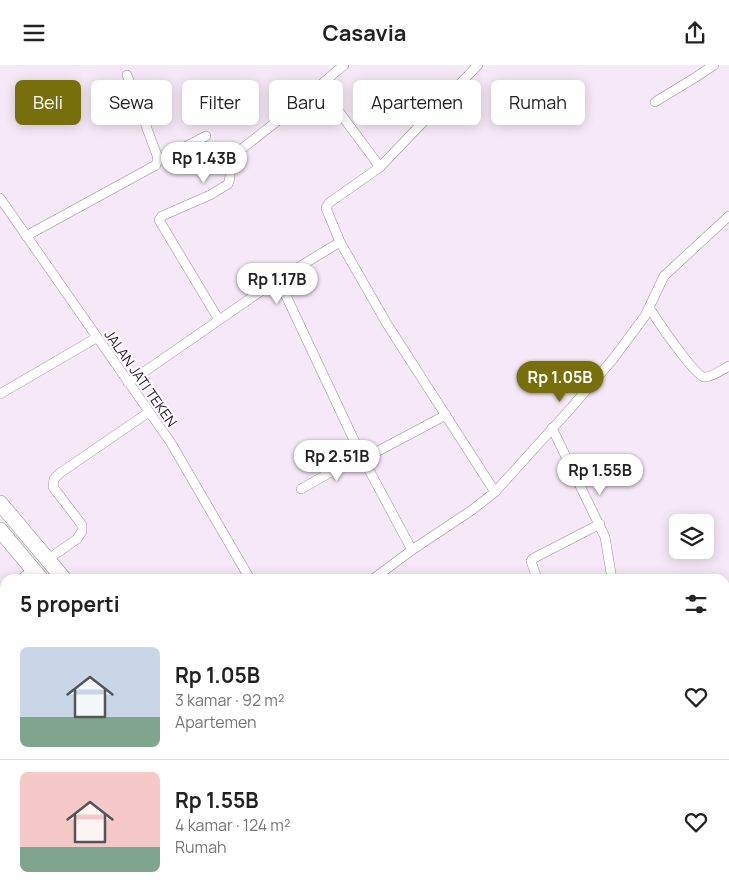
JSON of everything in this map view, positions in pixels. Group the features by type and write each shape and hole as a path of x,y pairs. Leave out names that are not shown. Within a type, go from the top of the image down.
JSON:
{"highway":[{"path":"0,503 60,574"},
{"path":"0,530 31,574"}],"street":[{"path":"327,80 344,65"},
{"path":"478,65 380,167 326,207 340,242 387,324 495,492"},
{"path":"655,102 714,65"},
{"path":"127,75 158,161"},
{"path":"343,117 380,167"},
{"path":"219,320 160,220 162,217 210,195 228,184 231,173 230,161 234,155 271,125"},
{"path":"26,235 206,136"},
{"name":"JALAN JATI TEKEN","path":"0,198 178,455 247,574"},
{"path":"380,574 495,492 613,359 650,309 664,275 729,216"},
{"path":"128,383 262,291 280,283 294,270 340,242"},
{"path":"280,283 362,457 412,550"},
{"path":"650,309 700,375 709,376 729,366"},
{"path":"0,395 96,337"},
{"path":"48,560 77,539 82,531 82,525 54,489 54,479 60,473 149,413"},
{"path":"301,489 446,415"},
{"path":"552,428 606,537 611,574"},
{"path":"535,574 531,561 534,557 600,523"}]}
